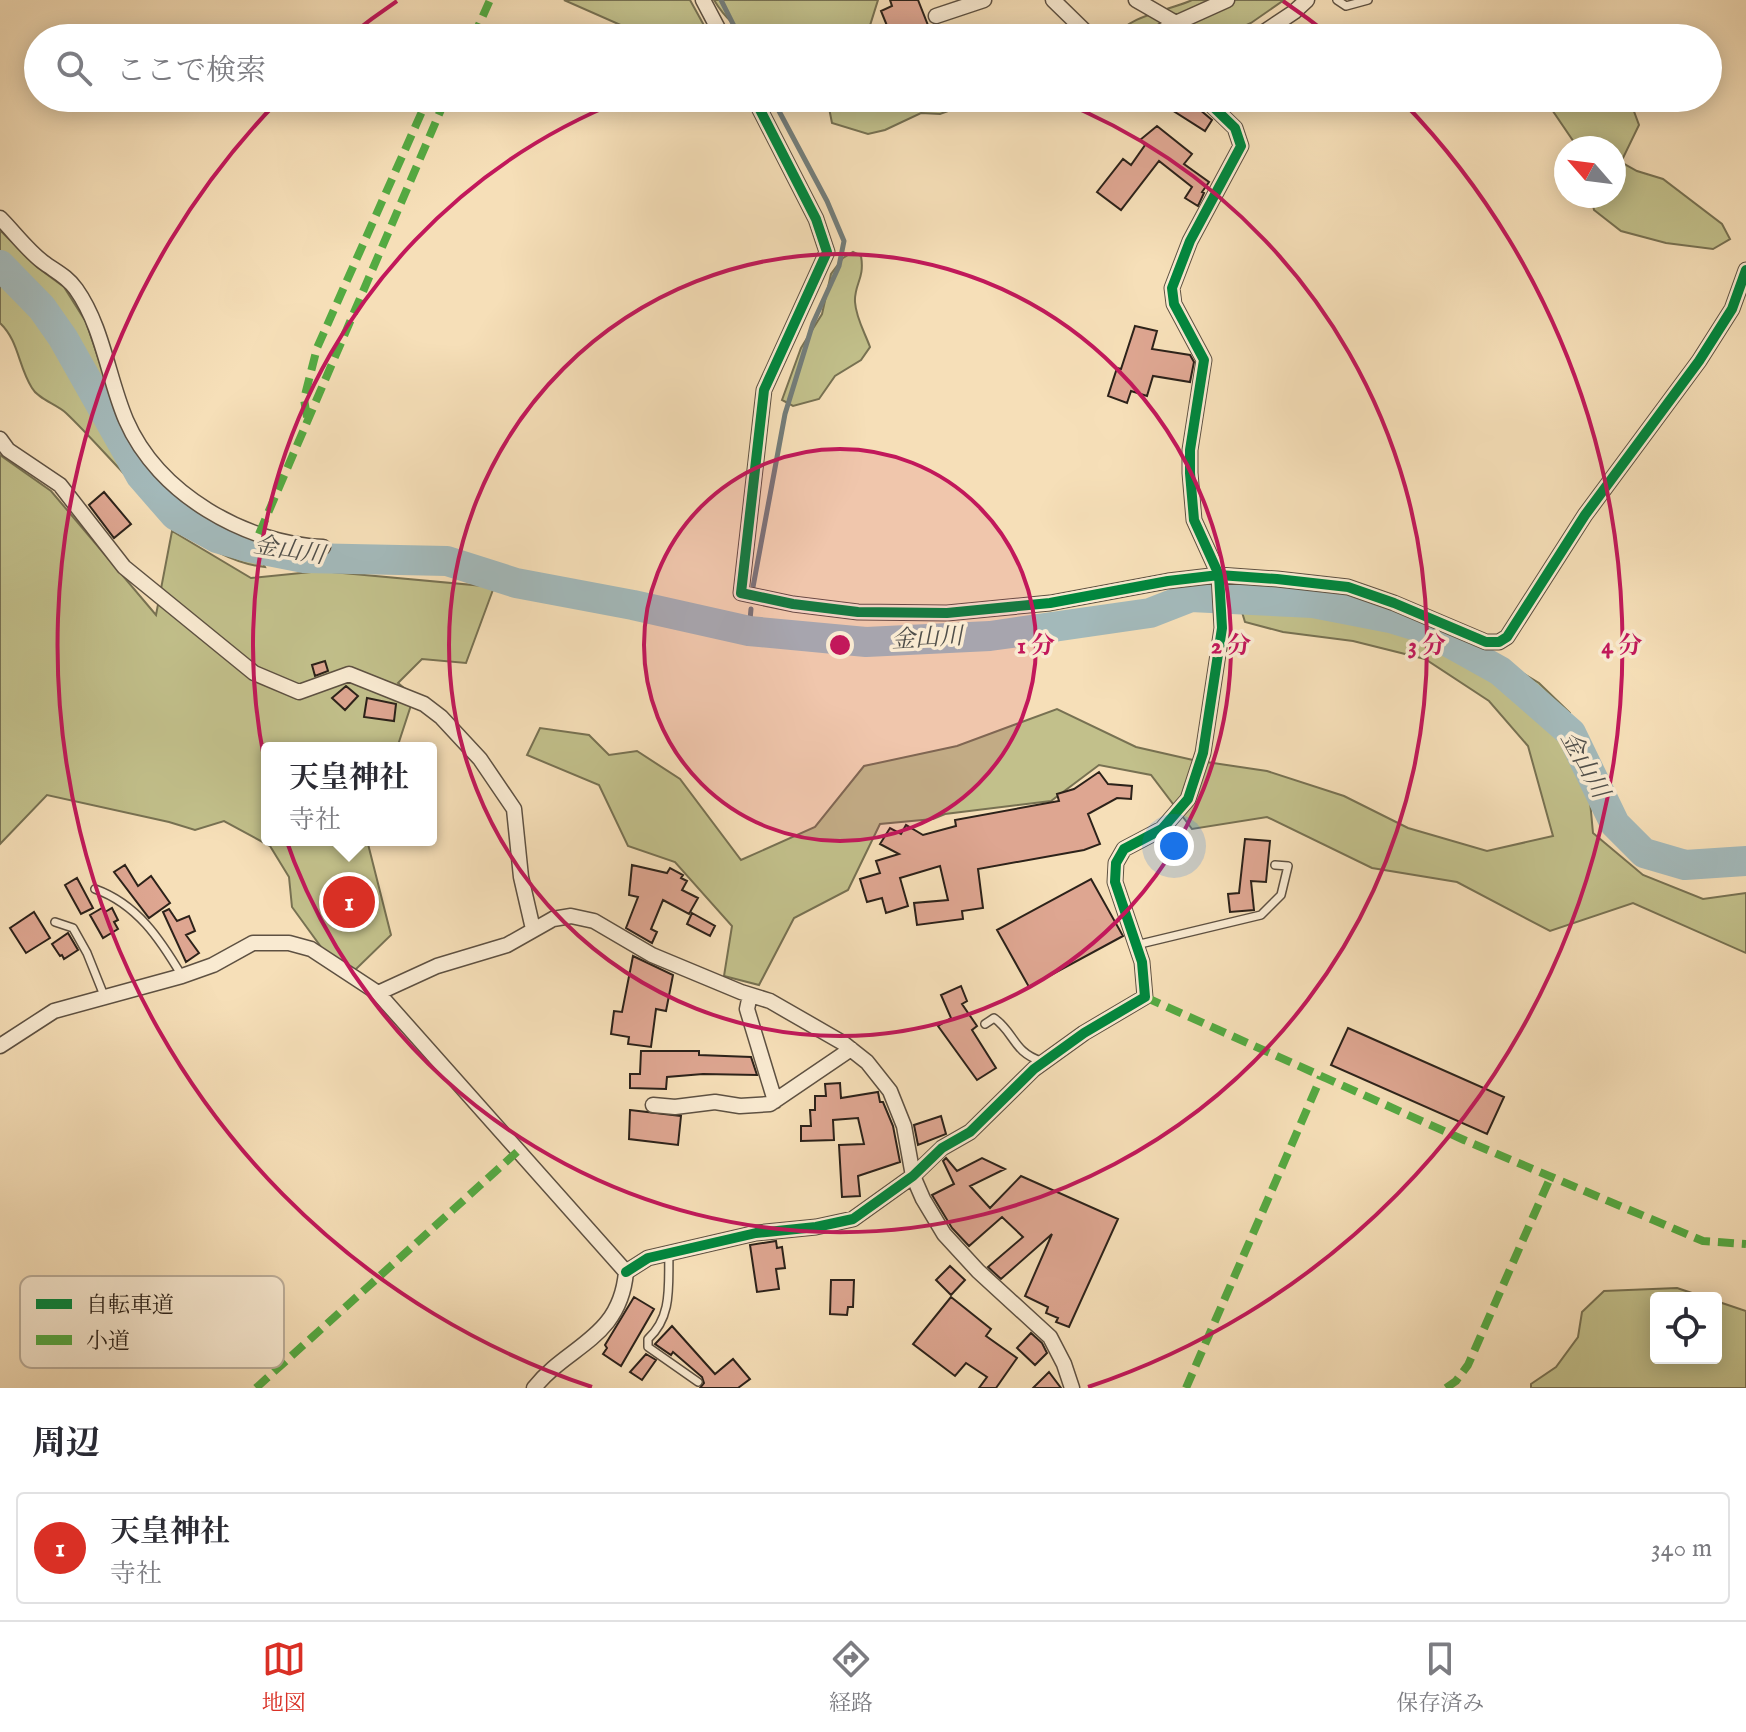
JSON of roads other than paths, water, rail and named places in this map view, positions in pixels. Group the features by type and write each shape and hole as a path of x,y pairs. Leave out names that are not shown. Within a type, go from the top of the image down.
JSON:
{"street":[{"path":"703,0 716,24"},
{"path":"936,16 984,0"},
{"path":"1053,0 1078,24"},
{"path":"1136,0 1177,23 1227,0"},
{"path":"1276,24 1307,0"},
{"path":"761,112 816,219 827,252 764,390 741,593 793,604 858,612 947,613 1050,603 1168,581 1220,580 1348,587 1486,642 1499,642 1507,637 1585,515 1699,361 1732,309 1746,270"},
{"path":"626,1272 648,1258 669,1253 756,1233 816,1227 853,1219 913,1176 942,1148 970,1132 1043,1062 1084,1033 1145,997 1142,962 1115,882 1116,863 1124,849 1162,829 1188,799 1203,753 1222,628 1220,580 1194,520 1190,473 1190,450 1204,360 1174,304 1172,288 1190,241 1241,146 1235,128 1218,112"},
{"path":"0,218 42,261 63,274 76,289 91,319 127,422 147,456 181,493 240,527 295,546 323,547"},
{"path":"0,439 8,450 60,485 124,567 254,673 299,692 349,674 424,704 441,717 480,759 514,809 521,877 533,929"},
{"path":"378,993 437,966 507,945 553,919 571,916 594,921 652,955 770,1001 851,1049 867,1062 890,1091 904,1126 913,1176 944,1234 978,1271 1050,1337 1072,1388"},
{"path":"1,1043 54,1011 182,976 213,965 253,943 289,943 311,949 378,993 626,1272 624,1289 609,1320 580,1350 556,1366 534,1388"},
{"path":"750,995 747,1009 775,1101"},
{"path":"653,1105 675,1107 715,1102 762,1106 775,1101 851,1049"}],"lane":[{"path":"1337,0 1346,6 1368,0"},
{"path":"1136,945 1261,915 1281,895 1288,866 1275,865"},
{"path":"95,889 116,897 155,932 182,976"},
{"path":"55,922 73,928 105,998"},
{"path":"985,1024 994,1018 1003,1024 1026,1056 1043,1062"},
{"path":"669,1253 666,1313 660,1328 648,1339 648,1347 698,1382"}],"waterway":[{"path":"721,0 733,24"},
{"path":"753,587 785,414 813,323 839,266 844,241 827,201 779,112"},
{"name":"金山川","path":"0,265 42,308 63,338 141,476 175,515 217,538 304,558 447,561 516,583 749,631 866,642 990,636 1150,613 1191,597 1313,603 1390,618 1423,628 1500,671 1571,733 1615,824 1644,853 1685,865 1746,861"},
{"path":"749,631 751,609"}],"place":[{"name":"天皇神社","path":"349,902"}]}
